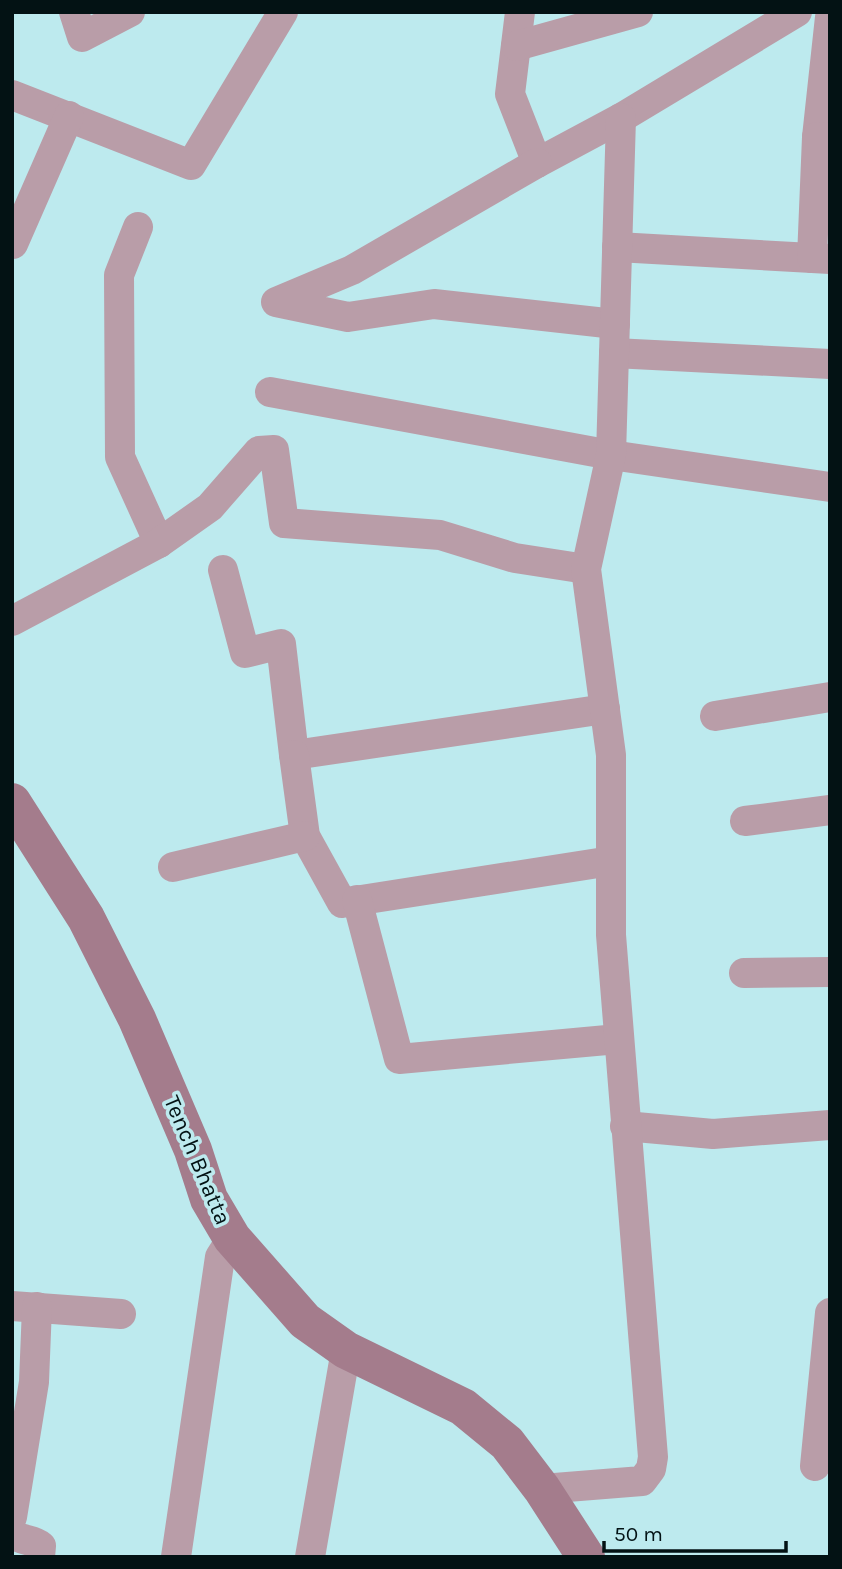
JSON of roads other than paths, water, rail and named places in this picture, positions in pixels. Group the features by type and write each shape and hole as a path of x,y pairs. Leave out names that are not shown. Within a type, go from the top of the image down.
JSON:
{"main road":[{"name":"Tench Bhatta","path":"12,802 86,918 131,1008 193,1150 209,1199 232,1238 304,1321 346,1350 463,1406 507,1443 542,1489 586,1557"}],"street":[{"path":"74,12 82,37 130,12"},
{"path":"12,95 191,165 283,12"},
{"path":"520,12 510,94 537,163"},
{"path":"516,46 638,12"},
{"path":"797,12 621,118 537,163 352,270 276,302 348,317 434,304 614,338 830,364"},
{"path":"617,247 821,258 823,137 830,18"},
{"path":"13,244 69,116"},
{"path":"542,1489 642,1481 651,1469 653,1457 611,935 611,755 586,569 611,455 621,118"},
{"path":"138,227 119,275 120,457 159,544"},
{"path":"270,392 611,455 830,487"},
{"path":"12,621 159,544 209,507 259,451 274,450 284,523 440,535 515,558 586,569"},
{"path":"223,570 245,653 281,644 305,836 342,903 611,860"},
{"path":"715,716 830,697"},
{"path":"294,755 605,709"},
{"path":"745,821 830,810"},
{"path":"173,867 305,836"},
{"path":"357,900 398,1059 618,1039"},
{"path":"744,973 830,972"},
{"path":"625,1126 713,1134 830,1125"},
{"path":"176,1557 220,1257 232,1238"},
{"path":"12,1517 34,1382 25,1306 121,1314"},
{"path":"815,1466 830,1313"},
{"path":"310,1557 346,1350"},
{"path":"12,1531 19,1538 36,1541 41,1546 40,1557"}]}
